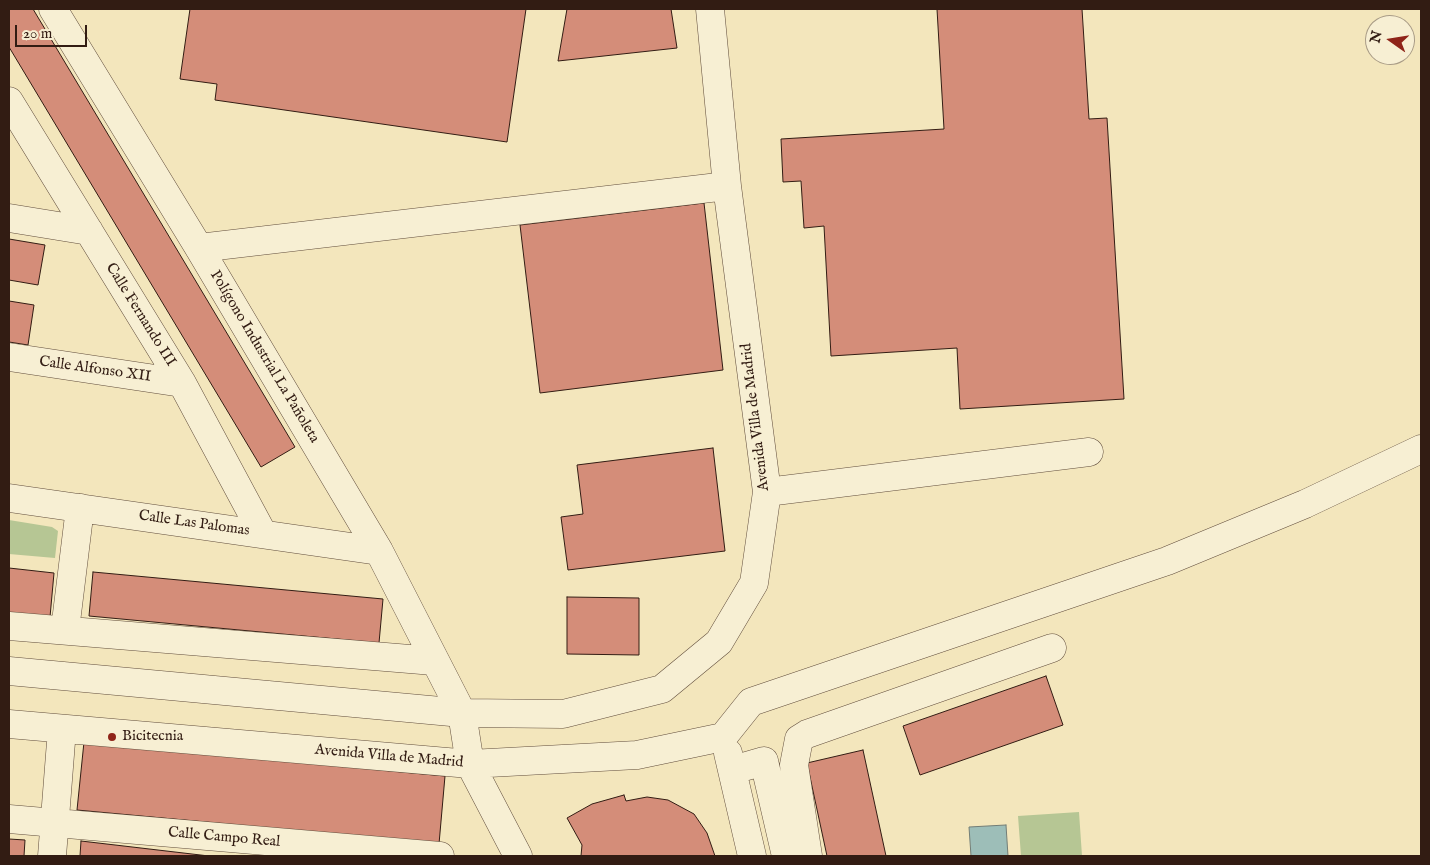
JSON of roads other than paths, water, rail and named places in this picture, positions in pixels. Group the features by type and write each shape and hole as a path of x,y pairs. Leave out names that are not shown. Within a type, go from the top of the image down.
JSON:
{"street":[{"name":"Polígono Industrial La Pañoleta","path":"53,9 199,248 379,551 462,713 470,764 518,856"},
{"name":"Avenida Villa de Madrid","path":"9,670 462,713 563,714 662,689 719,642 754,583 767,492 727,186 710,9"},
{"name":"Calle Fernando III","path":"9,101 182,383 264,534"},
{"path":"199,248 727,186"},
{"path":"9,218 89,231"},
{"name":"Calle Alfonso XII","path":"9,357 182,383"},
{"path":"752,856 733,770 723,737 751,702 1167,561 1305,504 1421,449"},
{"path":"767,492 1089,452"},
{"name":"Calle Las Palomas","path":"9,498 379,551"},
{"path":"65,630 80,508"},
{"path":"9,626 434,661"},
{"path":"808,856 794,765 799,739 807,734 1052,648"},
{"name":"Avenida Villa de Madrid","path":"9,724 470,764 637,755 723,737"},
{"path":"52,856 62,729"},
{"path":"733,770 764,761 786,856"},
{"name":"Calle Campo Real","path":"9,820 440,856"}],"water":[{"path":"1006,825 1008,856 971,856 969,827"}],"place":[{"name":"Bicitecnia","path":"112,737"}]}
